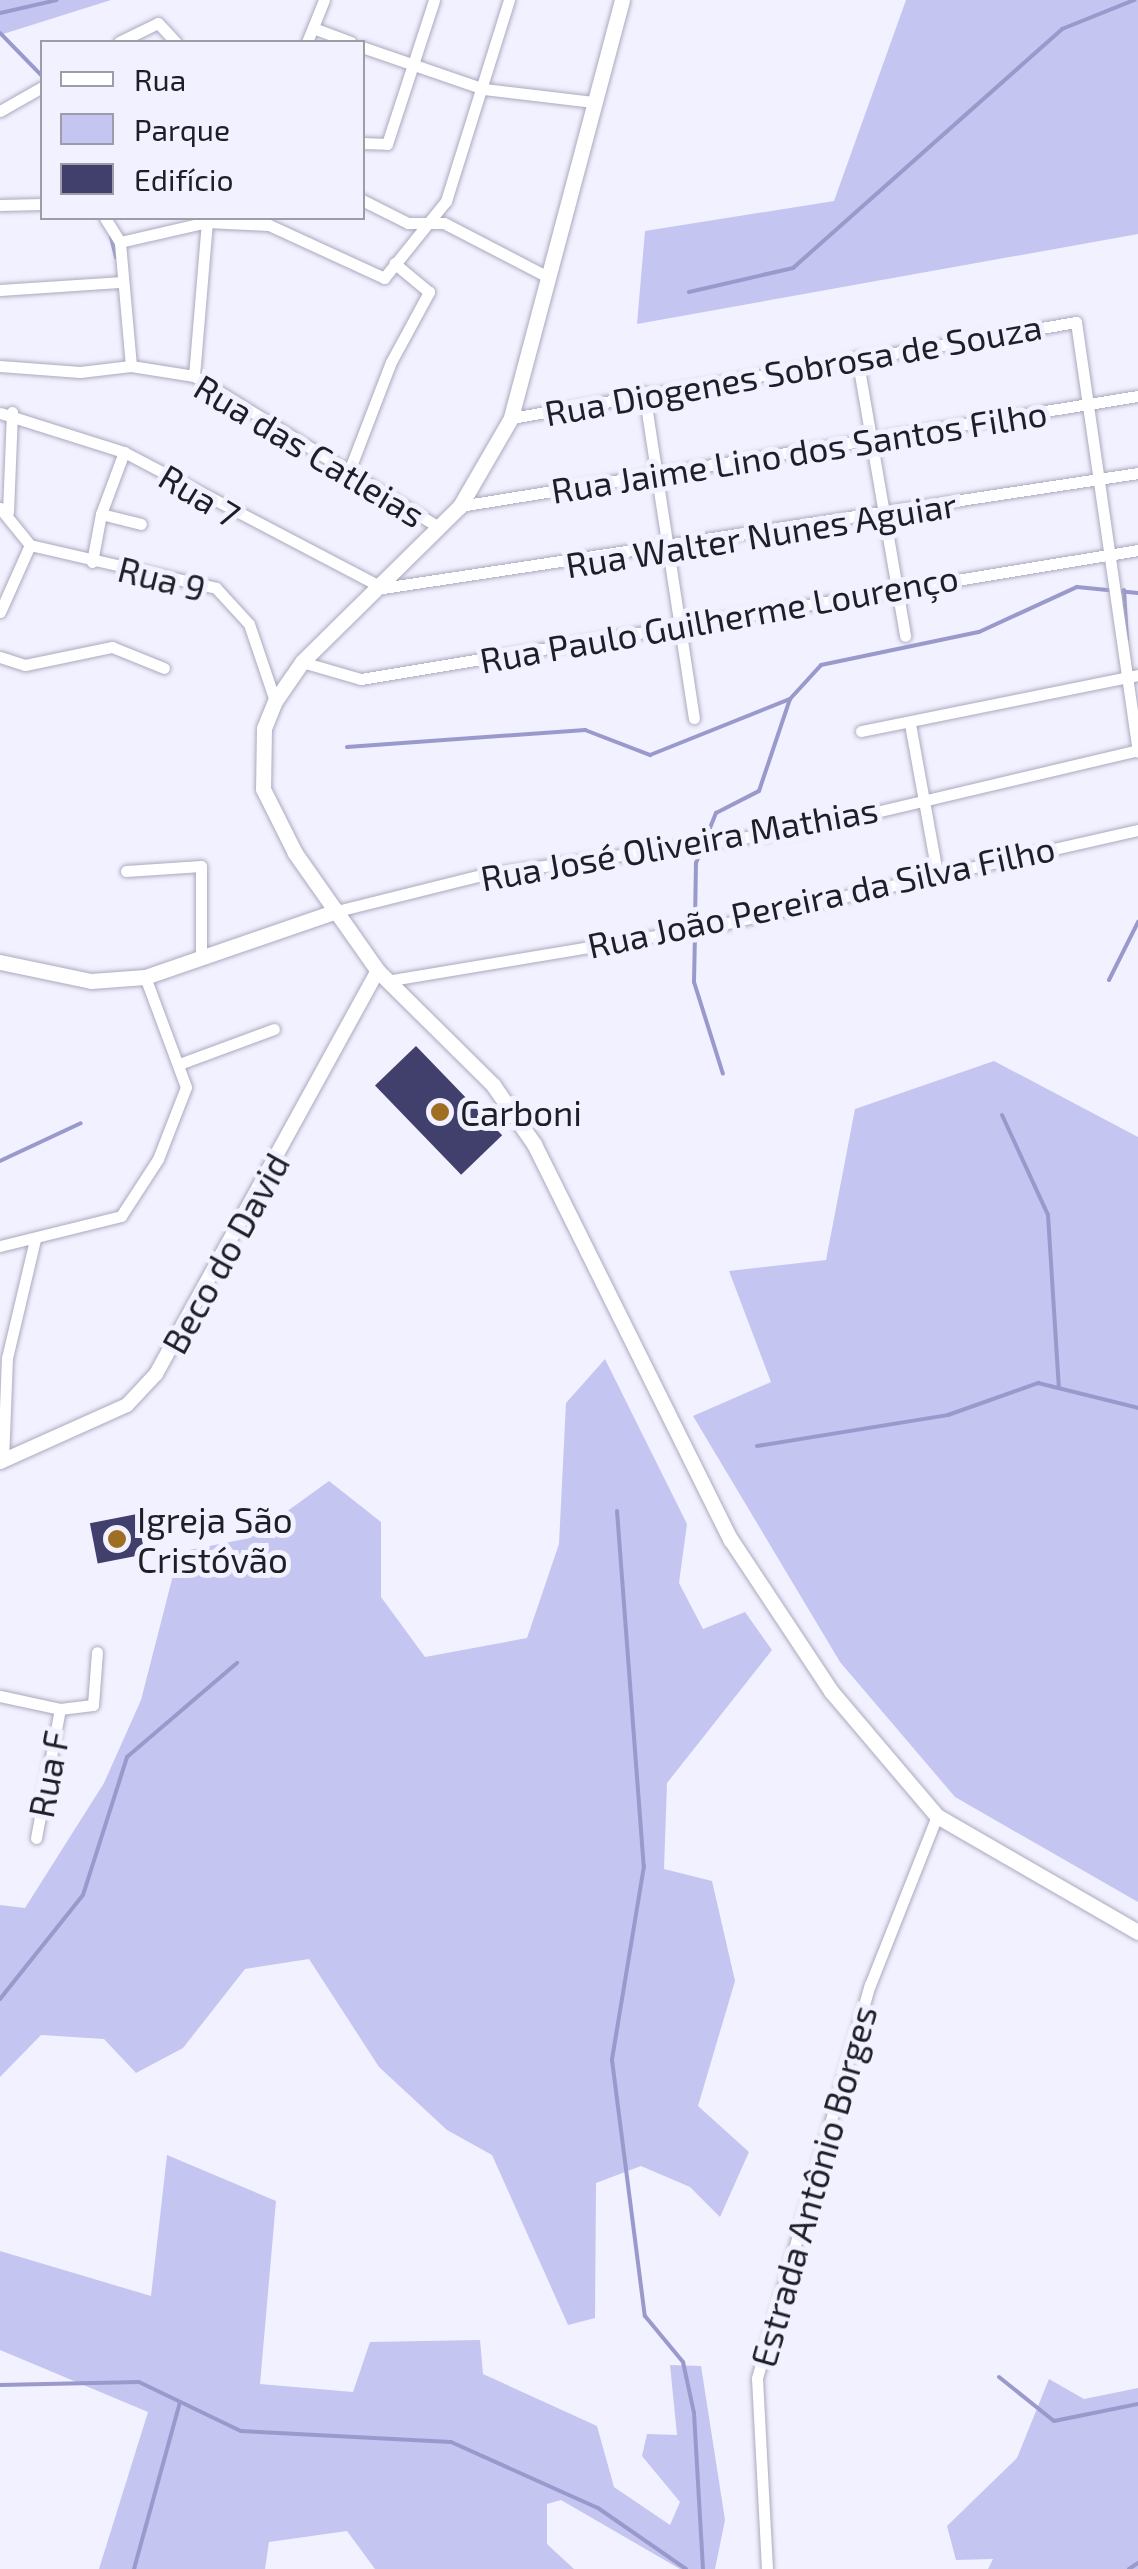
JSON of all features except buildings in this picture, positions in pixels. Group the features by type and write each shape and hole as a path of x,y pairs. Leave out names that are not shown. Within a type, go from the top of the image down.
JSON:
{"main road":[{"path":"622,0 511,418 460,506 383,588 302,662 275,701 264,728 263,789 294,853 382,976 492,1085 534,1144 731,1540 831,1691 937,1816 1138,1932"},
{"path":"0,962 90,981 145,977 337,911"}],"street":[{"path":"308,40 324,0"},
{"path":"365,142 387,144 434,0"},
{"path":"120,242 223,220 269,225 382,280 421,226 446,201 509,0"},
{"path":"124,40 162,24 174,40"},
{"path":"313,28 346,40"},
{"path":"365,48 484,89 593,102"},
{"path":"0,111 40,88"},
{"path":"365,201 421,226 444,223 550,278"},
{"path":"0,205 40,204"},
{"path":"106,220 120,242 118,282 131,366"},
{"path":"194,376 207,222"},
{"path":"351,466 391,362 429,292 394,263"},
{"path":"0,290 118,282"},
{"name":"Rua Diogenes Sobrosa de Souza","path":"511,418 644,392 1076,322 1092,404"},
{"path":"857,357 905,636"},
{"name":"Rua das Catleias","path":"0,366 80,372 131,366 194,376 351,466 440,528"},
{"path":"644,392 694,718"},
{"path":"0,396 5,413 4,510 30,545 0,612"},
{"name":"Rua Jaime Lino dos Santos Filho","path":"460,506 1138,396"},
{"path":"1092,404 1124,677 1138,751"},
{"name":"Rua 7","path":"5,413 124,452 383,588"},
{"path":"92,562 101,514 124,452"},
{"name":"Rua Walter Nunes Aguiar","path":"383,588 670,550 1138,473"},
{"path":"101,514 141,524"},
{"name":"Rua 9","path":"30,545 216,588 249,624 275,701"},
{"name":"Rua Paulo Guilherme Lourenço","path":"302,662 361,679 1138,550"},
{"path":"0,657 25,665 112,647 164,668"},
{"path":"861,731 1138,675"},
{"path":"910,724 937,873"},
{"name":"Rua José Oliveira Mathias","path":"337,911 481,875 804,829 1138,751"},
{"name":"Rua João Pereira da Silva Filho","path":"382,976 718,925 1138,830"},
{"path":"126,871 201,866 201,960"},
{"name":"Beco do David","path":"1,1462 127,1405 156,1374 382,976"},
{"path":"0,1246 121,1216 179,1106 182,1063 145,977"},
{"path":"182,1063 274,1029"},
{"path":"1,1462 4,1358 35,1240"},
{"path":"0,1696 60,1709 92,1705 97,1652"},
{"name":"Rua F","path":"36,1838 60,1709"},
{"name":"Estrada Antônio Borges","path":"768,2569 757,2378 870,1985 937,1816"}],"green space":[{"path":"0,0 111,0 0,35"},
{"path":"906,0 1138,0 1138,234 637,324 645,231 834,201"},
{"path":"994,1061 1138,1137 1138,1902 955,1797 840,1662 693,1416 771,1382 729,1271 826,1260 855,1109"},
{"path":"605,1359 687,1524 679,1583 703,1629 745,1612 772,1650 667,1783 664,1869 712,1881 735,1981 698,2106 749,2152 720,2217 690,2187 641,2166 596,2183 595,2318 568,2325 492,2155 447,2130 379,2067 309,1959 245,1969 183,2048 136,2073 104,2039 41,2035 0,2077 0,1905 25,1908 104,1783 141,1700 179,1552 250,1538 329,1481 381,1522 381,1597 425,1657 527,1638 559,1544 566,1403"},
{"path":"167,2155 276,2201 260,2384 353,2392 370,2342 480,2340 483,2374 597,2426 614,2487 670,2525 680,2502 642,2456 647,2434 677,2435 670,2365 701,2366 725,2520 715,2569 680,2569 561,2500 547,2504 547,2544 574,2569 375,2569 347,2531 269,2542 265,2569 99,2569 148,2412 0,2350 0,2251 151,2296"},
{"path":"1049,2379 1084,2399 1138,2388 1138,2569 988,2569 993,2559 956,2560 947,2526 1017,2458"}],"waterway":[{"path":"0,13 57,0"},
{"path":"689,292 793,268 1062,29 1134,0"},
{"path":"0,33 40,74"},
{"path":"111,237 116,257"},
{"path":"347,747 585,730 650,755 790,699 821,665 979,632 1077,587 1138,593"},
{"path":"1124,590 1127,640"},
{"path":"695,924 696,863 716,813 759,791 790,699"},
{"path":"1109,980 1138,922"},
{"path":"695,934 694,982 723,1074"},
{"path":"1002,1115 1048,1215 1059,1388"},
{"path":"0,1161 81,1123"},
{"path":"757,1446 948,1415 1038,1383 1138,1408"},
{"path":"617,1511 644,1866 612,2060 645,2316 683,2362 694,2413 703,2569"},
{"path":"0,1999 83,1895 127,1757 237,1663"},
{"path":"999,2377 1054,2421 1138,2404"},
{"path":"0,2385 139,2382 241,2431 451,2442 598,2508 686,2569"},
{"path":"134,2569 180,2402"},
{"path":"1129,2569 1138,2563"}],"place":[{"name":"Carboni","path":"440,1112"},
{"name":"Igreja São Cristóvão","path":"117,1539"}]}
